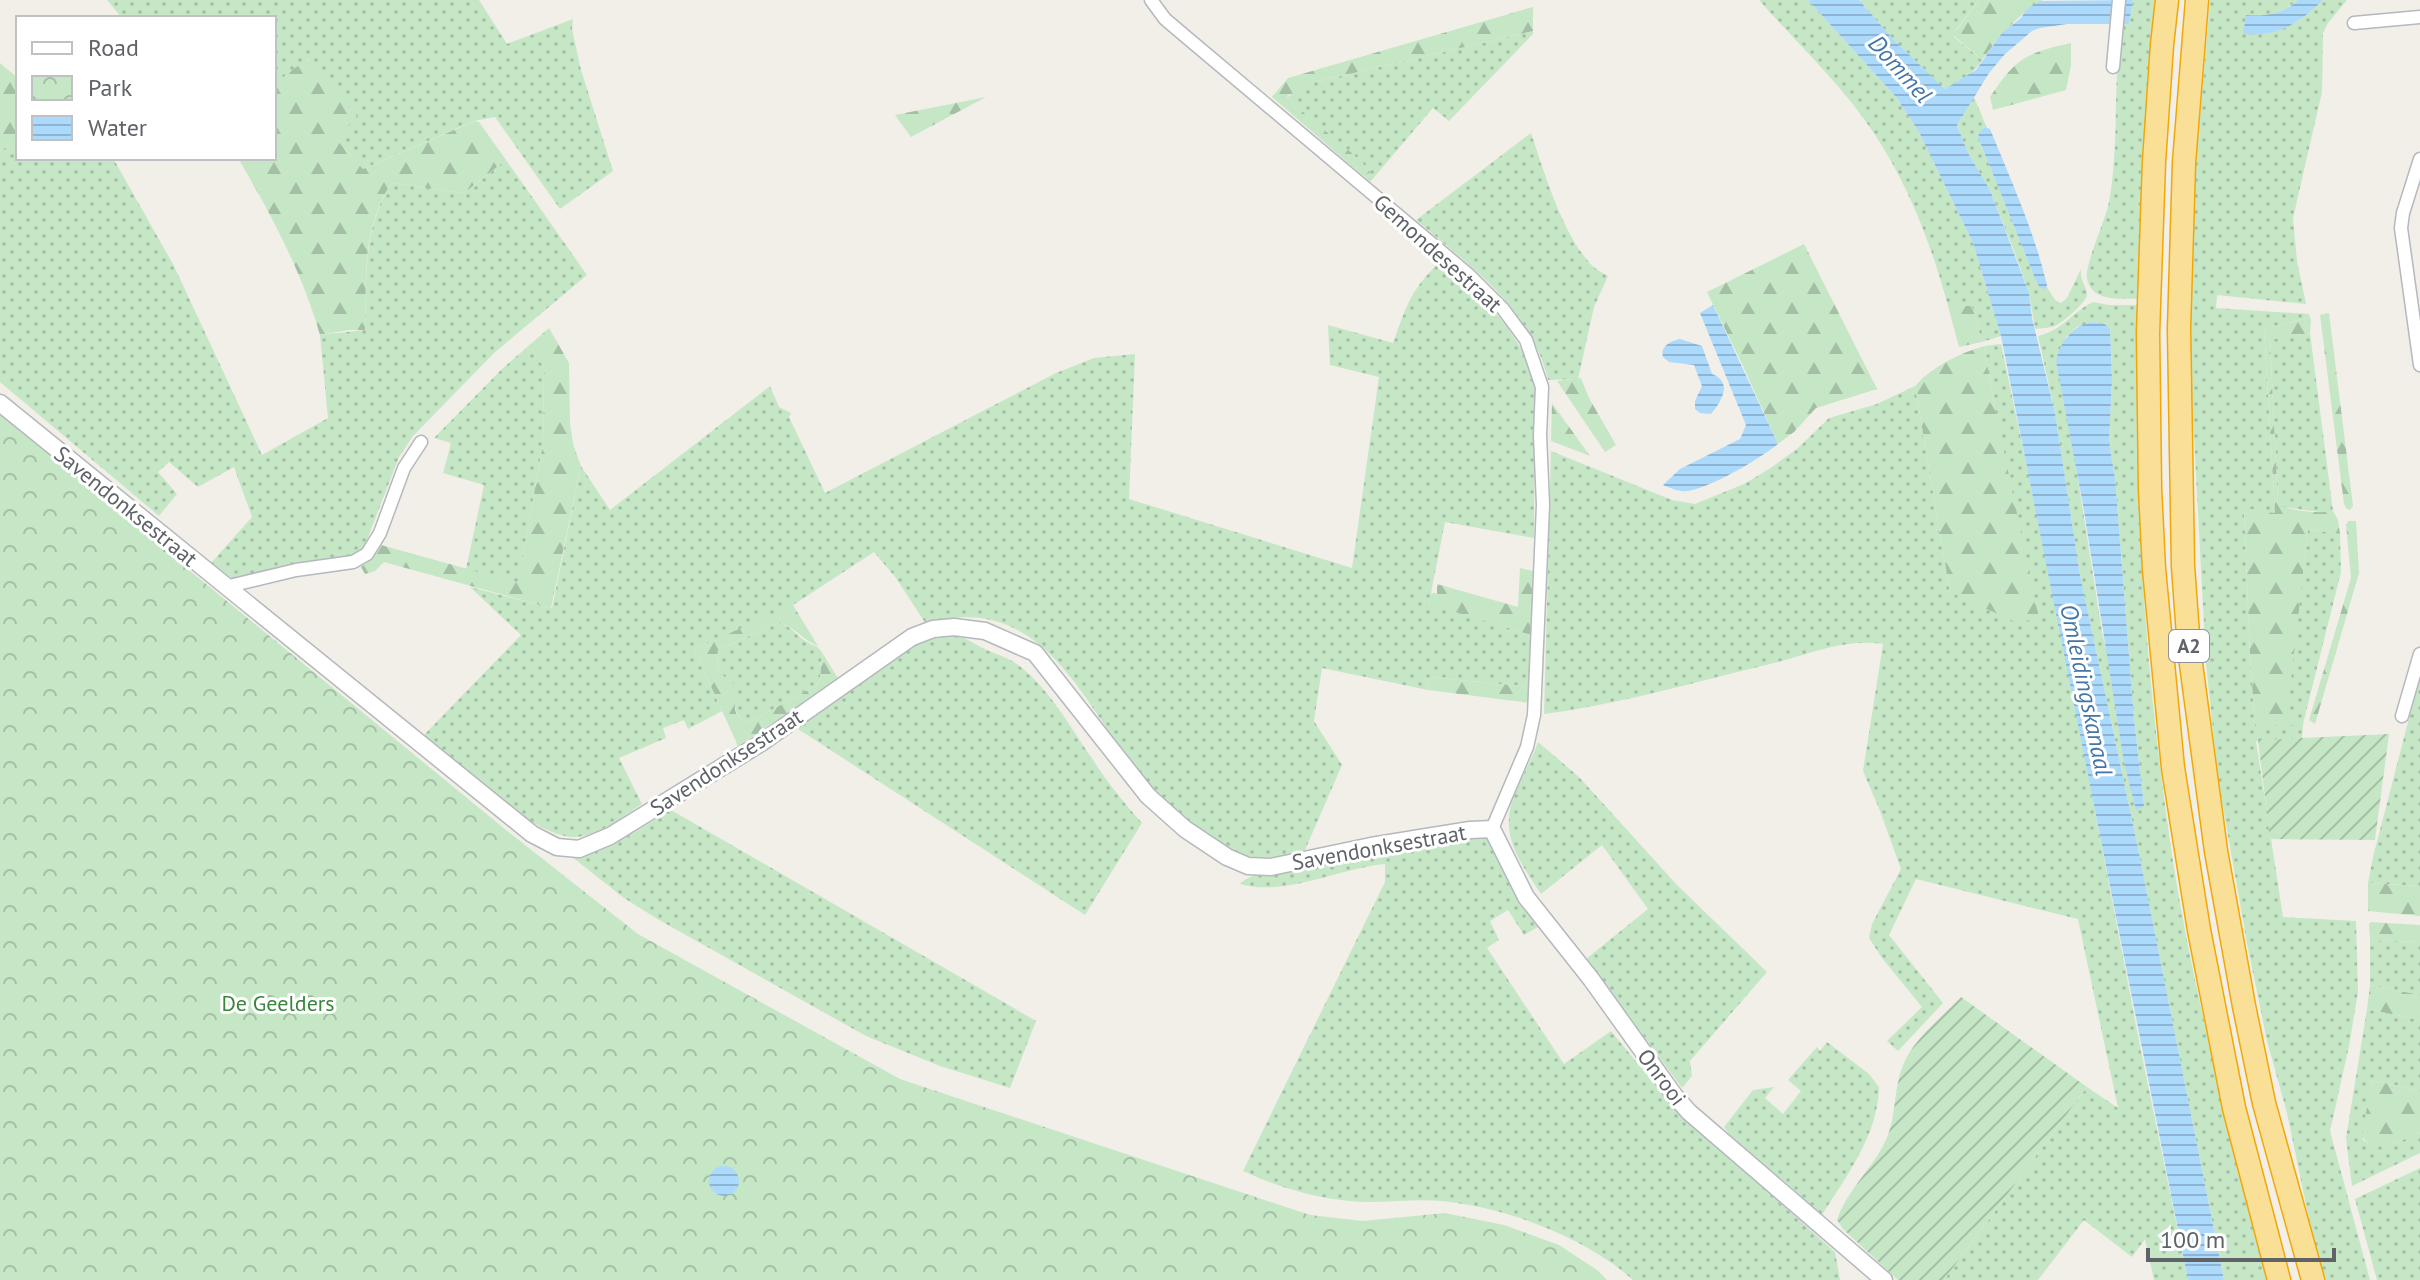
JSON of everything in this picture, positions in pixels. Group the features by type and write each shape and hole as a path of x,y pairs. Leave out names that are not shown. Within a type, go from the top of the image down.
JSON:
{"highway":[{"name":"A2","path":"2167,0 2154,162 2148,333 2150,489 2161,652 2173,768 2199,930 2234,1108 2279,1280"},
{"name":"A2","path":"2197,0 2184,163 2179,329 2183,566 2189,649 2216,851 2244,1006 2264,1103 2313,1280"}],"street":[{"name":"Gemondesestraat","path":"1151,0 1165,19 1469,275 1503,309 1526,340 1542,387 1540,435 1543,505 1534,715 1527,747 1492,829"},
{"path":"2113,67 2119,0"},
{"path":"2354,23 2420,17"},
{"path":"2420,159 2401,228 2420,365"},
{"name":"Savendonksestraat","path":"0,403 532,834 557,847 579,849 610,836 761,743 912,637 933,629 954,627 985,631 1035,653 1148,796 1185,829 1227,857 1248,866 1271,867 1371,846 1492,829"},
{"path":"225,587 296,570 353,562 367,554 380,533 404,468 421,442"},
{"path":"2402,716 2420,654"},
{"name":"Onrooi","path":"1492,829 1526,897 1591,979 1674,1095 1689,1112 1884,1280"}],"green space":[{"path":"107,0 479,0 507,44 573,19 572,29 581,70 613,171 560,209 495,117 474,121 363,169 336,139 308,59 276,83 276,16 120,16"},
{"path":"1759,0 1808,0 1896,97 1919,132 1973,243 2001,336 1982,342 1972,307 1948,306 1931,250 1909,195 1881,144 1836,84"},
{"path":"1859,0 1979,0 1954,37 1982,60 1966,78 1945,89 1893,39"},
{"path":"1979,0 2043,0 2018,19 1982,60 1953,35"},
{"path":"2133,0 2158,0 2139,299 2116,299 2095,292 2090,287 2087,272 2109,202 2119,46 2122,24 2129,23"},
{"path":"2210,0 2298,0 2284,10 2263,17 2243,34 2255,35 2287,27 2323,0 2347,0 2323,33 2322,92 2293,218 2297,261 2306,304 2217,295 2216,308 2309,314 2310,317 2264,329 2275,513 2244,509 2250,656 2255,726 2289,719 2286,716 2308,529 2340,534 2341,572 2303,724 2302,739 2256,741 2283,917 2356,921 2358,992 2330,1131 2370,1280 2324,1280 2287,1113 2267,1041 2218,779 2206,663 2188,324 2196,162"},
{"path":"1533,7 1533,31 1315,82 1287,96 1361,161 1370,172 1366,176 1272,97 1288,78"},
{"path":"1533,31 1449,121 1433,108 1370,182 1287,98 1296,90 1315,82"},
{"path":"2071,43 2066,90 1993,110 1990,97 2015,65 2032,54"},
{"path":"307,59 357,116 336,139 363,169 475,121 479,122 506,160 464,193 391,183 381,201 370,237 365,330 320,335 285,244 239,160 276,160 276,82"},
{"path":"0,63 16,76 16,139 0,152"},
{"path":"986,97 911,137 895,115"},
{"path":"1974,97 1987,128 1984,127 1978,137 2039,287 2047,287 2055,300 2061,303 2067,298 2081,269 2086,297 2074,312 2055,326 2035,329 2029,293 2017,259 1990,190 1968,153 1957,125"},
{"path":"1531,133 1554,200 1578,248 1597,270 1608,276 1594,307 1578,379 1548,380 1540,354 1513,310 1477,272 1416,220"},
{"path":"16,139 16,160 114,160 174,266 262,455 328,418 320,335 365,330 366,272 371,237 375,219 391,183 464,193 506,160 587,275 494,353 413,436 399,457 363,550 351,558 281,566 233,579 211,563 252,517 234,467 198,487 169,462 158,472 177,494 159,516 0,382 0,152"},
{"path":"1804,244 1877,389 1816,408 1778,444 1707,292"},
{"path":"1441,261 1497,314 1518,344 1535,380 1534,538 1445,522 1429,603 1531,635 1530,687 1429,677 1428,690 1322,668 1314,721 1342,765 1305,850 1274,857 1247,856 1210,837 1166,804 1147,785 1082,692 1059,663 1033,639 1003,623 967,617 926,624 896,578 874,552 787,609 694,649 722,711 688,729 684,720 663,728 666,738 619,758 642,804 594,833 576,837 539,826 475,781 423,736 521,635 470,587 552,608 581,466 610,510 770,386 779,407 791,413 789,417 825,493 1056,373 1094,358 1135,354 1129,499 1352,568 1379,377 1330,365 1328,325 1393,343 1411,299 1422,281"},
{"path":"2093,302 2137,305 2143,579 2154,717 2172,855 2203,1016 2268,1280 2224,1280 2080,575 2055,413 2038,336 2054,330","holes":["2092,322 2103,323 2110,328 2112,380 2109,442 2115,478 2144,806 2102,632 2075,460 2066,337 2077,327"]},
{"path":"1948,306 1972,306 1982,342 1959,347"},
{"path":"2329,313 2353,506 2350,510 2344,504 2320,315"},
{"path":"2310,317 2310,333 2270,340 2278,504 2305,511 2333,511 2340,534 2308,529 2287,716 2297,719 2296,725 2255,726 2244,508 2275,513 2264,329"},
{"path":"549,328 569,363 570,423 581,466 551,608 384,562 375,571 365,574 361,567 381,545 518,583 543,444 544,367 532,350 525,349"},
{"path":"2310,333 2333,511 2328,513 2278,504 2270,339"},
{"path":"2001,344 2051,581 2188,1280 2154,1280 2145,1239 2132,1257 2084,1220 2038,1280 1944,1280 2087,1087 2118,1108 2078,919 1916,879 1889,935 1943,1003 1898,1051 1887,1041 1922,1007 1869,938 1872,924 1901,869 1863,771 1883,644 1841,645 1631,698 1544,714 1551,451 1672,500 1695,504 1744,484 1769,469 1797,449 1829,418 1877,404 1915,386 1950,592 1995,408 1984,346"},
{"path":"1984,346 2039,619 2015,622 1950,592 1915,386 1946,362"},
{"path":"525,349 532,350 544,367 543,444 518,584 466,569 484,485 443,473 451,443 434,438"},
{"path":"1581,378 1616,445 1605,452 1557,381"},
{"path":"1552,403 1590,456 1551,441"},
{"name":"De Geelders","path":"0,409 150,538 506,830 638,934 900,1079 1310,1215 1363,1221 1445,1213 1504,1225 1559,1245 1607,1280 0,1280"},
{"path":"2356,521 2359,573 2315,724 2309,720 2351,578 2346,524"},
{"path":"1520,568 1533,571 1531,635 1429,604 1431,593 1437,594 1437,584 1518,607"},
{"path":"793,605 818,646 777,623 717,651 719,670 737,687 736,713 750,722 817,685 823,654 839,680 738,746 694,649"},
{"path":"777,623 790,628 821,651 819,680 817,685 750,722 736,711 733,683 724,678 719,670 717,651"},
{"path":"944,636 968,640 1014,662 1029,674 1068,722 1104,777 1142,823 1085,915 798,729 808,717 925,639"},
{"path":"2420,676 2420,886 2368,883 2373,857"},
{"path":"1429,677 1530,687 1530,703 1428,690"},
{"path":"2389,734 2375,840 2270,839 2258,740"},
{"path":"1538,742 1579,777 1677,885 1767,972 1690,1061 1692,1076 1682,1088 1586,959 1648,909 1602,845 1541,894 1514,847 1510,835 1510,810"},
{"path":"671,810 1036,1021 1010,1088 940,1066 866,1036 659,920 624,898 572,857 612,845"},
{"path":"1485,834 1512,887 1538,927 1524,935 1508,910 1490,921 1499,940 1487,948 1564,1064 1611,1031 1676,1110 1835,1252 1840,1280 1633,1280 1592,1250 1518,1217 1442,1201 1335,1199 1288,1188 1243,1171 1385,882 1385,864 1275,887 1240,884 1263,872 1304,862 1376,849 1385,853"},
{"path":"2368,883 2420,886 2420,916 2368,911"},
{"path":"2371,922 2420,925 2420,942 2370,940"},
{"path":"2370,940 2420,942 2420,995 2370,985"},
{"path":"2370,985 2420,995 2420,1020 2367,1009"},
{"path":"1961,997 2087,1087 1944,1280 1898,1280 1837,1220 1888,1135 1899,1076 1906,1058 1919,1039"},
{"path":"2367,1009 2420,1020 2420,1091 2372,1080 2363,1140 2384,1146 2420,1132 2420,1153 2352,1186 2346,1138"},
{"path":"1827,1042 1869,1074 1879,1087 1867,1138 1822,1215 1724,1127 1753,1090 1774,1087 1765,1098 1783,1114 1801,1091 1788,1080 1817,1047 1820,1051"},
{"path":"2372,1080 2420,1091 2420,1132 2389,1145 2373,1146 2367,1142 2362,1135"},
{"path":"2420,1168 2420,1280 2377,1280 2355,1199"}],"water":[{"path":"1808,0 1859,0 1893,39 1945,89 1976,70 2002,33 2040,1 2133,0 2129,24 2067,24 2032,31 2005,54 1989,73 1957,125 1968,153 1990,190 2029,293 2055,413 2080,575 2224,1280 2188,1280 2001,336 1973,243 1919,132 1896,97"},
{"path":"2298,0 2323,0 2305,16 2278,31 2243,34 2246,15 2274,14"},
{"path":"1985,127 1990,129 2022,206 2042,265 2046,289 2040,288 2037,283 1978,137"},
{"path":"1713,305 1778,444 1721,479 1697,489 1675,490 1663,485 1680,469 1740,439 1746,425 1700,313"},
{"path":"2092,322 2103,323 2110,328 2112,380 2109,442 2115,478 2144,806 2136,810 2124,762 2083,505 2056,361 2060,347 2068,336 2078,327"},
{"path":"1680,339 1702,346 1712,374 1722,382 1722,398 1711,414 1695,409 1702,386 1694,365 1669,362 1663,357 1665,347"},
{"path":"724,1166 730,1167 738,1175 738,1187 730,1195 724,1196 718,1195 710,1187 709,1181 710,1175 718,1167"}],"water label":[{"name":"Dommel","path":"1900,69"},
{"name":"Omleidingskanaal","path":"2086,690"}]}
